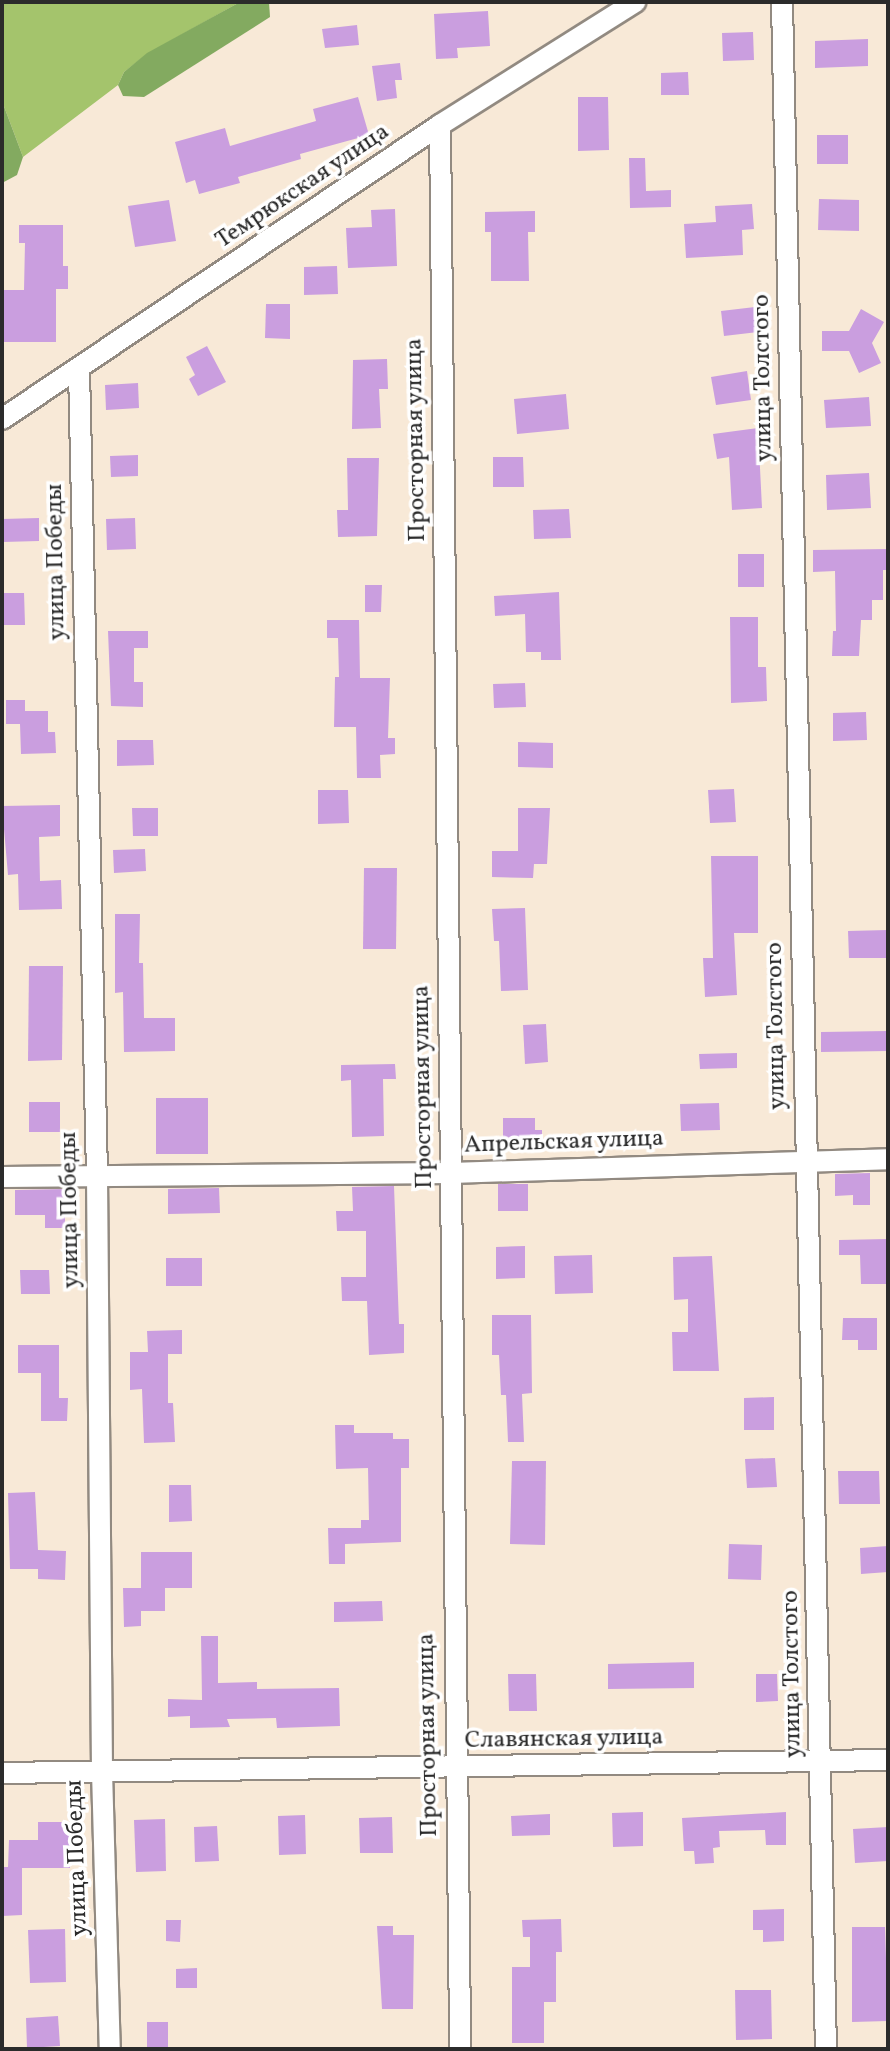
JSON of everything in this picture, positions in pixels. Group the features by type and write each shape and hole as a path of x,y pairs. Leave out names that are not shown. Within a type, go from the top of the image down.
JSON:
{"street":[{"name":"Темрюкская улица","path":"2,419 440,125 635,2"},
{"name":"улица Толстого","path":"782,2 826,2049"},
{"name":"Просторная улица","path":"440,125 460,2049"},
{"name":"улица Победы","path":"79,369 97,1175 102,1771 110,2049"},
{"name":"Апрельская улица","path":"2,1177 451,1173 888,1159"},
{"name":"Славянская улица","path":"2,1773 888,1760"}],"green space":[{"path":"2,2 240,2 147,54 124,72 118,85 23,157 2,101"},
{"path":"240,2 269,2 270,17 144,97 123,96 118,85 124,72 147,53"},
{"path":"2,101 23,157 17,175 2,183"}],"building":[{"path":"488,11 490,46 457,48 458,58 436,59 434,14"},
{"path":"357,25 359,45 325,48 322,29"},
{"path":"753,32 754,60 723,61 722,33"},
{"path":"868,39 868,66 815,68 815,41"},
{"path":"400,63 402,80 395,80 397,98 377,101 372,66"},
{"path":"688,72 689,95 661,95 661,73"},
{"path":"358,97 369,135 300,154 301,159 238,177 240,183 199,194 195,180 186,183 175,142 225,128 230,146 316,121 313,109"},
{"path":"578,97 608,97 609,150 578,151"},
{"path":"817,135 848,135 848,164 817,164"},
{"path":"629,158 645,158 646,191 671,190 671,207 630,208"},
{"path":"819,199 859,200 859,231 818,230"},
{"path":"169,200 176,241 135,247 128,206"},
{"path":"752,204 754,229 742,230 743,255 686,258 684,224 716,222 715,206"},
{"path":"395,209 397,266 348,268 346,228 372,227 371,210"},
{"path":"535,211 535,232 528,232 529,281 491,281 491,232 485,232 485,212"},
{"path":"19,225 63,225 63,266 68,266 68,289 56,289 56,342 2,342 2,290 24,290 25,243 19,243"},
{"path":"337,266 338,294 304,295 304,267"},
{"path":"266,304 290,304 290,339 265,338"},
{"path":"755,307 758,332 724,336 721,311"},
{"path":"861,309 884,322 872,343 881,363 859,373 849,351 822,351 822,331 849,331"},
{"path":"207,346 226,382 198,396 189,379 195,375 186,357"},
{"path":"387,359 388,389 379,389 381,428 352,429 353,360"},
{"path":"747,371 751,400 716,405 711,377"},
{"path":"138,383 139,408 106,410 105,385"},
{"path":"566,394 569,429 517,434 514,399"},
{"path":"869,397 871,426 826,428 824,400"},
{"path":"758,428 762,508 732,510 729,457 717,459 713,434"},
{"path":"138,455 138,476 111,477 110,456"},
{"path":"493,457 523,457 524,487 493,487"},
{"path":"347,458 379,458 377,536 338,537 337,510 348,510"},
{"path":"869,473 871,508 827,510 826,475"},
{"path":"569,509 571,538 534,539 533,510"},
{"path":"39,518 39,541 3,542 2,519"},
{"path":"135,518 136,549 107,550 106,519"},
{"path":"888,549 888,570 883,570 883,600 872,600 872,620 861,620 859,656 832,656 833,631 836,631 835,571 813,572 813,550"},
{"path":"738,554 764,554 764,587 738,587"},
{"path":"365,585 382,585 381,612 365,612"},
{"path":"559,592 561,660 541,660 541,652 526,652 525,614 495,616 494,596"},
{"path":"2,593 24,593 25,625 2,625"},
{"path":"730,617 758,617 758,667 766,667 767,701 731,703"},
{"path":"327,620 359,620 360,678 390,678 388,738 395,738 395,754 380,755 381,778 357,778 356,727 334,727 335,677 339,677 338,638 327,638"},
{"path":"108,631 148,631 148,648 134,648 134,682 143,682 143,707 111,706"},
{"path":"525,683 526,707 494,708 493,684"},
{"path":"6,700 25,700 25,711 48,711 48,732 55,732 56,753 21,754 20,724 6,724"},
{"path":"866,712 867,740 833,741 833,713"},
{"path":"117,740 153,740 154,765 117,766"},
{"path":"518,742 553,743 553,768 518,767"},
{"path":"734,789 736,822 710,823 708,790"},
{"path":"318,790 348,790 349,823 318,824"},
{"path":"60,805 60,836 39,837 40,881 61,880 62,909 19,910 18,874 8,875 2,806"},
{"path":"132,808 158,808 158,836 133,836"},
{"path":"518,808 550,808 547,864 534,864 533,878 492,877 492,851 518,851"},
{"path":"145,849 146,871 114,873 113,850"},
{"path":"711,856 758,856 758,933 734,933 737,995 705,997 703,958 713,958"},
{"path":"364,868 397,868 396,949 363,949"},
{"path":"525,908 528,990 501,991 499,941 494,941 492,909"},
{"path":"115,914 140,914 139,963 143,963 144,1018 175,1018 175,1051 124,1052 123,992 115,993"},
{"path":"888,930 888,958 849,958 848,931"},
{"path":"29,966 63,966 62,1060 28,1061"},
{"path":"546,1024 548,1062 525,1064 523,1025"},
{"path":"888,1031 888,1051 821,1052 821,1032"},
{"path":"737,1053 737,1068 700,1069 699,1054"},
{"path":"395,1064 396,1079 383,1079 384,1136 352,1137 351,1080 341,1081 341,1065"},
{"path":"156,1098 208,1098 208,1154 156,1154"},
{"path":"29,1102 60,1102 60,1132 29,1132"},
{"path":"719,1103 720,1130 681,1131 680,1104"},
{"path":"503,1118 535,1118 535,1130 542,1130 542,1147 503,1148"},
{"path":"870,1173 870,1205 853,1205 853,1195 835,1196 835,1174"},
{"path":"498,1184 528,1184 528,1211 498,1211"},
{"path":"394,1186 399,1324 404,1324 404,1353 369,1355 367,1301 342,1301 341,1277 366,1277 366,1231 337,1231 336,1211 353,1211 352,1187"},
{"path":"219,1188 220,1213 168,1214 168,1189"},
{"path":"65,1189 65,1228 45,1228 45,1215 15,1215 15,1190"},
{"path":"887,1239 888,1284 861,1284 860,1255 839,1255 839,1240"},
{"path":"525,1246 525,1278 496,1279 496,1247"},
{"path":"592,1255 593,1293 555,1294 554,1256"},
{"path":"712,1256 719,1371 673,1371 672,1332 688,1332 688,1299 674,1300 673,1257"},
{"path":"166,1258 202,1258 202,1286 166,1286"},
{"path":"20,1270 49,1270 50,1294 21,1294"},
{"path":"492,1315 531,1315 532,1393 522,1394 524,1442 508,1442 506,1395 501,1395 499,1355 492,1355"},
{"path":"843,1318 877,1318 877,1350 858,1350 858,1340 842,1340"},
{"path":"182,1330 182,1354 168,1354 168,1403 173,1403 175,1442 144,1443 142,1389 130,1390 130,1352 148,1352 147,1331"},
{"path":"18,1345 59,1345 59,1398 68,1398 67,1421 41,1421 41,1373 18,1373"},
{"path":"774,1397 774,1430 744,1430 744,1398"},
{"path":"335,1425 354,1425 354,1433 393,1433 393,1439 409,1439 409,1468 401,1468 401,1542 345,1544 345,1564 329,1564 328,1528 361,1528 361,1520 369,1520 368,1468 336,1469"},
{"path":"775,1458 777,1487 747,1488 745,1459"},
{"path":"512,1461 546,1461 545,1545 510,1544"},
{"path":"838,1471 879,1471 880,1504 839,1504"},
{"path":"169,1485 191,1485 192,1521 169,1522"},
{"path":"35,1492 38,1550 66,1551 65,1580 38,1579 38,1569 10,1569 8,1493"},
{"path":"729,1544 762,1545 761,1580 728,1579"},
{"path":"888,1546 888,1572 861,1574 860,1548"},
{"path":"141,1552 192,1552 192,1588 165,1588 165,1611 141,1611 141,1626 124,1627 123,1588 141,1588"},
{"path":"382,1601 383,1621 334,1622 334,1602"},
{"path":"201,1636 218,1636 218,1683 257,1682 257,1689 339,1688 340,1726 277,1728 276,1718 227,1719 230,1727 190,1728 190,1716 168,1717 168,1699 202,1700"},
{"path":"694,1662 694,1688 608,1689 608,1664"},
{"path":"508,1674 536,1674 537,1711 509,1711"},
{"path":"756,1674 777,1674 778,1701 756,1702"},
{"path":"643,1812 643,1846 613,1847 612,1813"},
{"path":"786,1812 786,1845 766,1845 765,1830 719,1831 720,1847 713,1848 714,1863 695,1864 694,1851 684,1851 682,1818"},
{"path":"550,1814 550,1835 512,1836 511,1816"},
{"path":"305,1815 306,1854 279,1855 278,1816"},
{"path":"392,1817 393,1853 360,1853 359,1818"},
{"path":"165,1819 166,1871 136,1872 134,1820"},
{"path":"38,1822 71,1822 70,1868 22,1868 22,1915 2,1916 2,1867 8,1867 9,1840 38,1840"},
{"path":"217,1826 219,1861 195,1862 194,1827"},
{"path":"888,1827 888,1861 855,1863 853,1829"},
{"path":"784,1909 784,1941 763,1942 763,1930 753,1930 753,1910"},
{"path":"561,1919 562,1952 556,1952 556,2002 544,2002 544,2043 512,2043 512,1967 530,1967 530,1937 523,1937 522,1920"},
{"path":"166,1920 181,1920 180,1942 166,1941"},
{"path":"377,1926 393,1926 393,1935 414,1935 413,2009 382,2009"},
{"path":"852,1927 885,1927 888,2021 852,2022"},
{"path":"65,1929 66,1982 30,1983 28,1930"},
{"path":"197,1968 197,1988 176,1988 176,1969"},
{"path":"735,1990 771,1990 772,2039 736,2040"},
{"path":"58,2016 60,2046 27,2048 26,2018"},
{"path":"147,2022 168,2022 168,2049 147,2049"}]}
